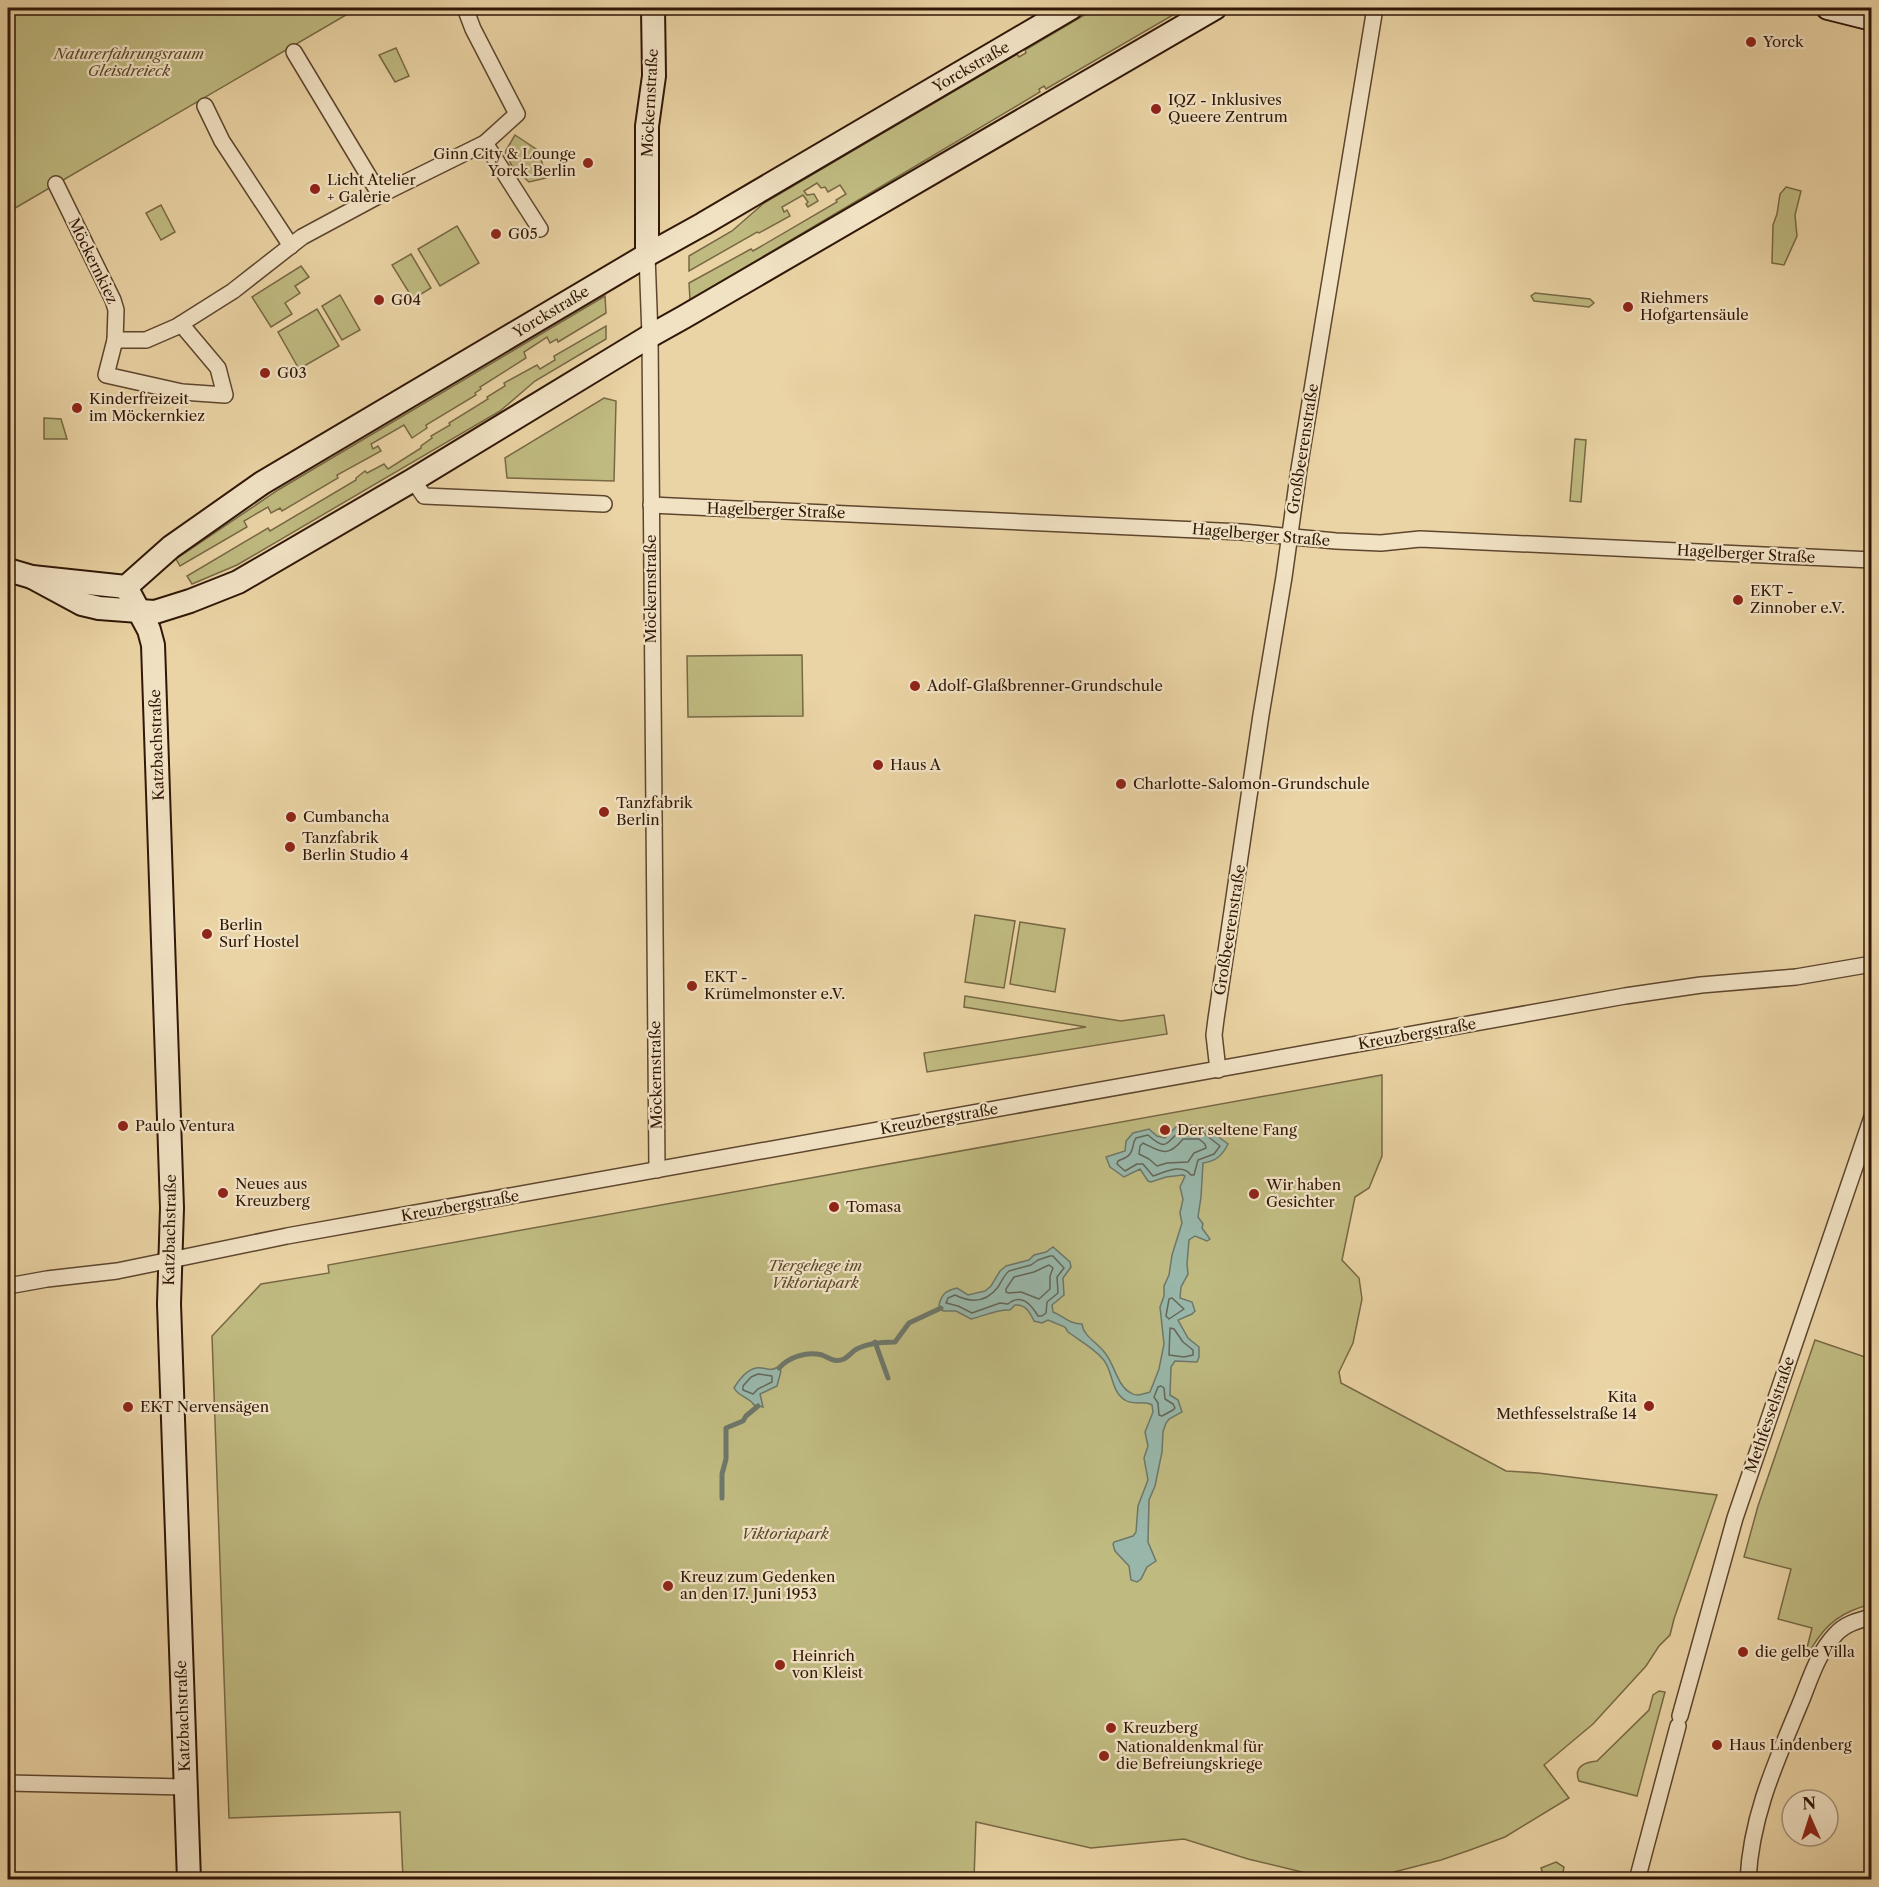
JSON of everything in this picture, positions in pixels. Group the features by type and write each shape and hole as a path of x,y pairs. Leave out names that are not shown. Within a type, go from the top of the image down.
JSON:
{"main road":[{"name":"Möckernstraße","path":"647,255 647,126 654,76 653,8"},
{"name":"Yorckstraße","path":"126,587 171,547 262,483 1071,8"},
{"path":"32,577 82,604 99,608 155,612 238,582 413,480 650,336 1215,8"},
{"path":"1827,8 1872,19"},
{"path":"8,570 32,577 126,587"},
{"name":"Katzbachstraße","path":"126,587 149,630 154,664 172,1208 169,1304 189,1880"}],"street":[{"path":"115,340 146,340 182,324 233,291 302,237 485,143 517,114 473,29 465,8"},
{"name":"Großbeerenstraße","path":"1218,1070 1214,1035 1216,1019 1308,417 1375,8"},
{"path":"294,52 380,195"},
{"path":"205,106 222,141 291,246"},
{"path":"485,143 540,229"},
{"name":"Möckernkiez","path":"56,184 116,310 115,340 106,375 182,392 225,395 218,368 182,324"},
{"name":"Möckernstraße","path":"647,255 650,336 657,1170"},
{"path":"413,480 424,496 604,504"},
{"name":"Hagelberger Straße","path":"651,505 1136,526 1242,532 1336,541 1381,543 1420,539 1872,560"},
{"name":"Kreuzbergstraße","path":"8,1286 117,1271 287,1236 1672,988 1796,977 1872,964"},
{"name":"Methfesselstraße","path":"1636,1880 1735,1518 1872,1117"},
{"path":"1748,1880 1757,1814 1821,1653 1836,1633 1857,1620 1872,1617"},
{"path":"8,1783 185,1787"}],"green space":[{"name":"Naturerfahrungsraum Gleisdreieck","path":"8,8 358,8 10,211 14,532 8,530"},
{"path":"1096,8 1185,8 1046,89 1044,86 1039,89 1040,92 690,300 689,283 751,249 753,251 837,202 836,200 846,194 840,185 828,192 825,187 821,188 817,183 804,191 807,195 814,194 818,201 808,207 806,204 808,202 803,195 782,207 784,212 787,210 790,216 689,271 689,256 732,231 764,203 1017,54 1019,57 1026,53 1025,50"},
{"path":"396,48 409,76 395,82 379,55"},
{"path":"515,135 539,151 546,178 529,182 512,166 505,152"},
{"path":"1786,187 1801,191 1795,215 1797,236 1784,265 1772,263 1773,225 1780,194"},
{"path":"161,205 175,232 161,240 146,213"},
{"path":"457,226 479,263 440,286 418,249"},
{"path":"411,254 431,288 413,299 392,265"},
{"path":"301,266 309,277 295,286 300,293 285,303 292,314 271,327 252,297"},
{"path":"1535,293 1590,299 1594,303 1589,307 1534,301 1531,296"},
{"path":"340,295 360,330 342,340 322,306"},
{"path":"605,296 606,313 558,342 557,339 550,343 547,337 524,352 526,358 480,387 476,395 426,425 427,428 412,438 404,425 371,444 373,449 378,446 381,451 337,475 338,478 282,511 280,508 271,513 268,507 244,521 247,527 180,566 176,559 278,490"},
{"path":"317,309 339,346 299,369 278,332"},
{"path":"606,326 606,339 535,381 500,411 237,565 192,584 187,576 268,528 270,531 356,480 365,471 367,473 384,464 388,469 421,448 432,438 431,436 450,425 449,423 488,399 487,397 505,386 504,383 537,365 540,369 555,360 554,356"},
{"path":"604,398 616,401 614,481 507,478 505,458"},
{"path":"44,418 61,419 67,439 44,439"},
{"path":"1575,439 1586,440 1581,502 1570,501"},
{"path":"802,655 803,716 688,717 687,656"},
{"path":"975,915 1015,921 1004,988 965,982"},
{"path":"1020,922 1065,929 1055,992 1010,984"},
{"path":"965,996 1121,1021 1164,1015 1167,1034 927,1072 924,1053 1086,1027 964,1007"},
{"name":"Viktoriapark","path":"1382,1075 1382,1156 1369,1188 1355,1197 1342,1260 1359,1278 1362,1299 1353,1343 1339,1372 1341,1383 1506,1471 1717,1495 1670,1635 1659,1646 1646,1666 1593,1724 1544,1765 1569,1798 1505,1837 1470,1850 1390,1873 1350,1876 1306,1873 1248,1859 1184,1839 1091,1848 976,1822 974,1879 403,1879 400,1812 229,1818 212,1336 261,1284 329,1273 328,1265"},
{"path":"1815,1340 1871,1359 1872,1604 1852,1610 1836,1619 1811,1649 1807,1648 1812,1628 1778,1619 1791,1569 1744,1557 1758,1506"},
{"path":"1659,1691 1665,1692 1637,1796 1579,1781 1578,1772 1581,1766 1597,1761 1649,1710 1653,1695"},
{"path":"1556,1862 1564,1867 1563,1872 1570,1878 1576,1879 1531,1878 1543,1874 1541,1868"}],"water":[{"path":"1204,1126 1228,1144 1218,1157 1203,1163 1198,1217 1210,1239 1207,1241 1195,1236 1189,1240 1188,1274 1181,1287 1180,1298 1192,1302 1195,1311 1178,1320 1188,1338 1199,1347 1199,1357 1197,1362 1175,1361 1171,1367 1170,1395 1178,1400 1182,1412 1169,1419 1163,1432 1162,1452 1155,1486 1149,1500 1148,1542 1156,1561 1147,1567 1137,1582 1131,1580 1129,1566 1115,1551 1113,1544 1133,1536 1136,1532 1138,1506 1148,1480 1144,1458 1148,1446 1145,1432 1153,1412 1152,1405 1131,1403 1125,1400 1114,1385 1106,1362 1098,1354 1068,1332 1065,1327 1048,1320 1042,1323 1034,1321 1022,1306 1015,1305 1010,1310 971,1319 956,1311 943,1311 939,1305 941,1298 953,1289 957,1288 968,1295 985,1291 1006,1266 1029,1260 1034,1255 1046,1252 1053,1247 1070,1262 1071,1267 1063,1278 1064,1295 1052,1305 1053,1312 1077,1324 1082,1324 1085,1332 1108,1358 1126,1390 1136,1395 1150,1392 1159,1369 1164,1344 1160,1307 1182,1223 1180,1213 1183,1199 1180,1187 1185,1176 1166,1177 1151,1182 1140,1169 1124,1177 1110,1167 1106,1157 1125,1151 1126,1141 1133,1133 1149,1129 1157,1136 1165,1138 1176,1127"},
{"path":"778,1367 781,1371 777,1386 760,1394 763,1407 754,1405 734,1388 742,1377 753,1369"}],"waterway":[{"path":"779,1368 804,1354 816,1354 841,1360 864,1346 895,1342 909,1323 941,1308"},
{"path":"875,1342 888,1378"},
{"path":"722,1498 726,1428 743,1421 758,1406"}],"place":[{"name":"Yorck","path":"1751,42"},
{"name":"IQZ - Inklusives Queere Zentrum","path":"1156,109"},
{"name":"Ginn City & Lounge Yorck Berlin","path":"588,163"},
{"name":"Licht Atelier + Galerie","path":"315,189"},
{"name":"G05","path":"496,234"},
{"name":"G04","path":"379,300"},
{"name":"Riehmers Hofgartensäule","path":"1628,307"},
{"name":"G03","path":"265,373"},
{"name":"Kinderfreizeit im Möckernkiez","path":"77,408"},
{"name":"EKT - Zinnober e.V.","path":"1738,600"},
{"name":"Adolf-Glaßbrenner-Grundschule","path":"915,686"},
{"name":"Haus A","path":"878,765"},
{"name":"Charlotte-Salomon-Grundschule","path":"1121,784"},
{"name":"Tanzfabrik Berlin","path":"604,812"},
{"name":"Cumbancha","path":"291,817"},
{"name":"Tanzfabrik Berlin Studio 4","path":"290,847"},
{"name":"Berlin Surf Hostel","path":"207,934"},
{"name":"EKT - Krümelmonster e.V.","path":"692,986"},
{"name":"Paulo Ventura","path":"123,1126"},
{"name":"Der seltene Fang","path":"1165,1130"},
{"name":"Neues aus Kreuzberg","path":"223,1193"},
{"name":"Wir haben Gesichter","path":"1254,1194"},
{"name":"Tomasa","path":"834,1207"},
{"name":"Kita Methfesselstraße 14","path":"1649,1406"},
{"name":"EKT Nervensägen","path":"128,1407"},
{"name":"Kreuz zum Gedenken an den 17. Juni 1953","path":"668,1586"},
{"name":"die gelbe Villa","path":"1743,1652"},
{"name":"Heinrich von Kleist","path":"780,1665"},
{"name":"Kreuzberg","path":"1111,1728"},
{"name":"Haus Lindenberg","path":"1717,1745"},
{"name":"Nationaldenkmal für die Befreiungskriege","path":"1104,1756"}],"park label":[{"name":"Tiergehege im Viktoriapark","path":"815,1274"}]}
